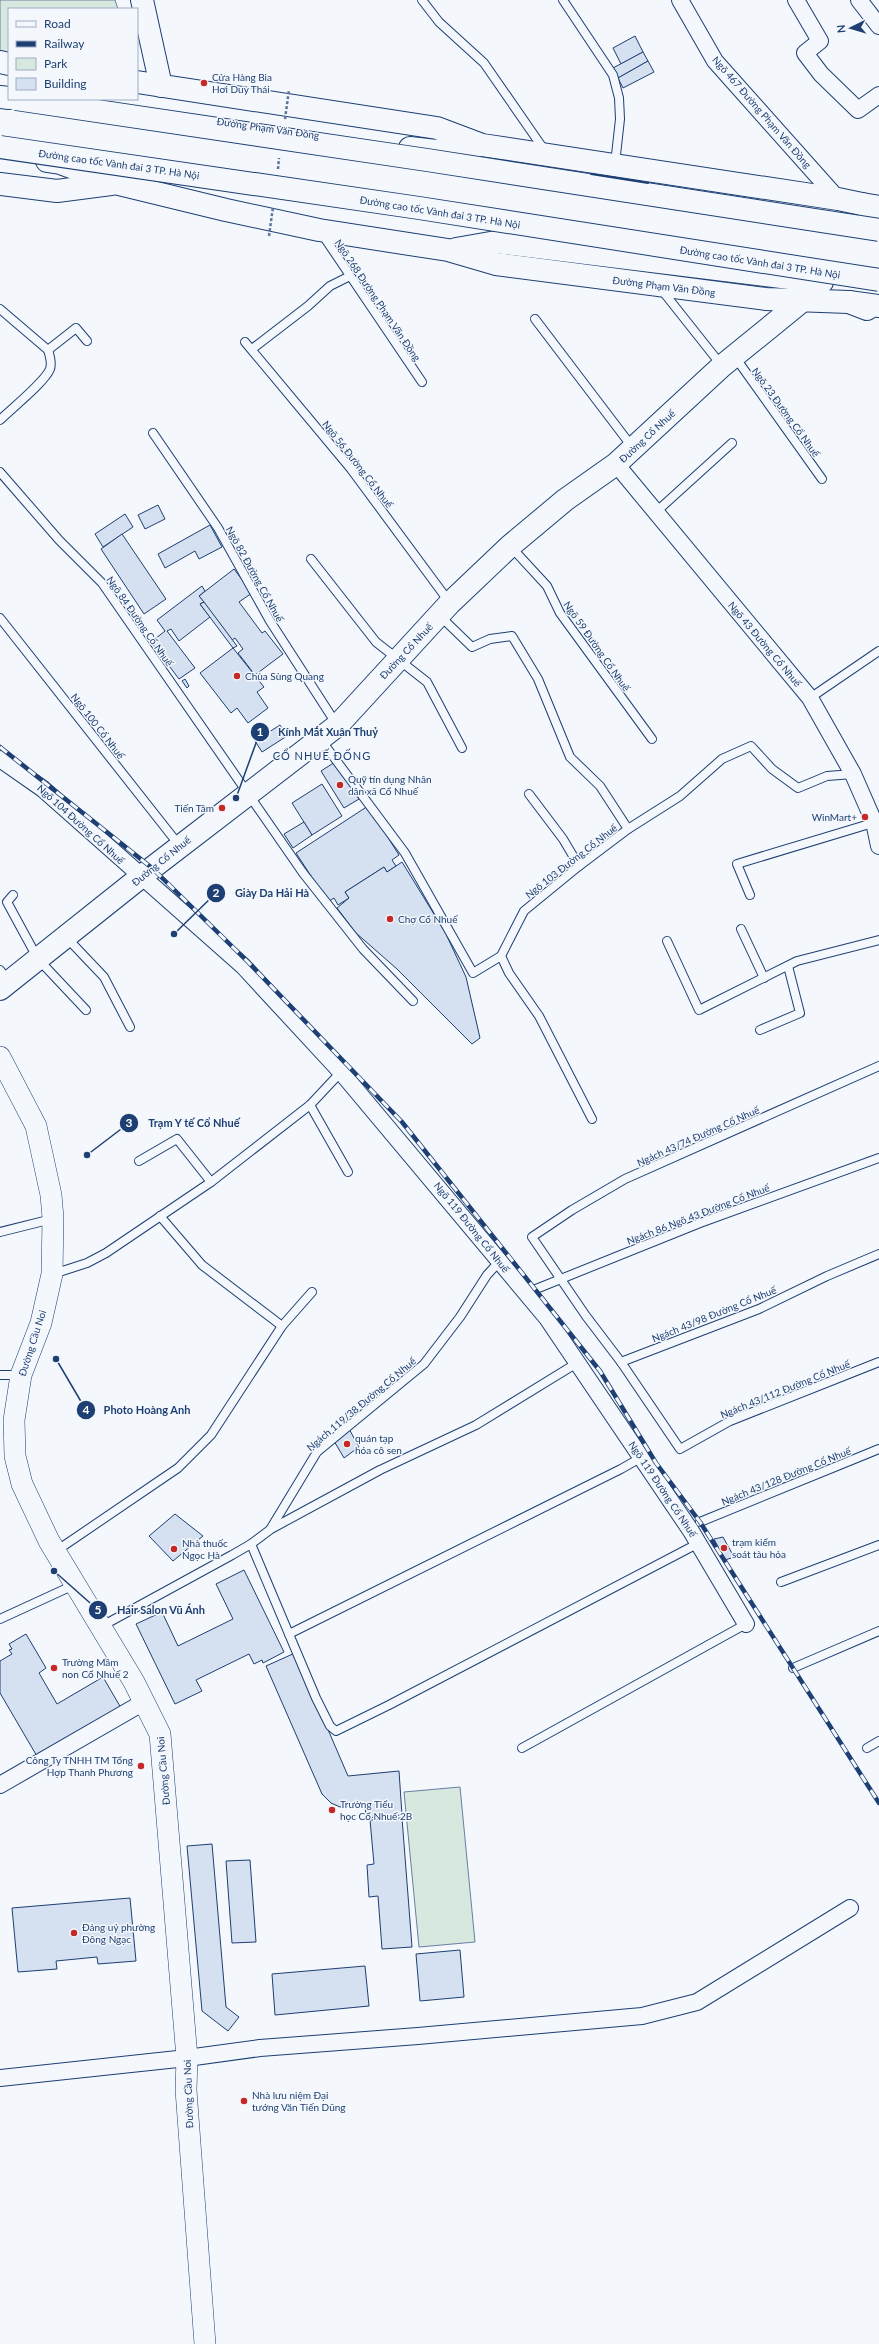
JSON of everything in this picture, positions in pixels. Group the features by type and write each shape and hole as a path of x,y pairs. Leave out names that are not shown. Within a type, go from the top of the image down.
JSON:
{"main road":[{"path":"142,0 161,86"},
{"name":"Đường Phạm Văn Đồng","path":"138,82 437,128 482,145 614,164 875,206"},
{"path":"23,100 427,160 879,230"},
{"name":"Đường Phạm Văn Đồng","path":"62,100 436,151 482,145"},
{"name":"Đường cao tốc Vành đai 3 TP. Hà Nội","path":"0,146 419,208 879,280"},
{"name":"Đường Phạm Văn Đồng","path":"0,154 60,163 115,183 319,230 448,250 496,264 766,299 849,302 879,313"},
{"name":"Đường Phạm Văn Đồng","path":"0,184 57,191 115,183"},
{"name":"Đường Phạm Văn Đồng","path":"448,250 496,242 763,274 879,290"},
{"name":"Đường Cổ Nhuế","path":"3,980 38,959 180,846 338,726 445,610 510,546 565,500 616,464 728,362 802,300"},
{"path":"849,302 879,306"}],"street":[{"name":"Ngõ 467 Đường Phạm Văn Đồng","path":"680,0 715,61 838,199"},
{"path":"796,0 820,41 805,53 821,74 858,110 879,95"},
{"path":"859,0 879,26"},
{"name":"Ngõ 43 Đường Cổ Nhuế","path":"616,464 810,698 853,774 876,822 879,846"},
{"name":"Ngõ 104 Đường Cổ Nhuế","path":"0,759 43,789 141,877"},
{"name":"Ngõ 119 Đường Cổ Nhuế","path":"141,877 243,966 341,1072 438,1185 499,1262 526,1293 560,1328 577,1363 593,1373 642,1457 699,1543 746,1624"},
{"name":"Đường Cầu Noi","path":"0,1057 36,1126 51,1195 53,1218 52,1274 41,1323 21,1375 14,1420 16,1456 22,1484 55,1552 102,1626 160,1734 187,2058 186,2090 205,2344"},
{"path":"0,1785 144,1702"},
{"path":"0,2078 187,2058 260,2048 642,2016 697,2002 850,1908"}],"lane":[{"path":"422,0 439,22 484,63 547,155"},
{"path":"563,0 613,75 619,98 620,119 614,164"},
{"name":"Ngõ 268 Đường Phạm Văn Đồng","path":"319,230 422,382"},
{"path":"252,349 308,306 330,286 350,276"},
{"name":"Ngõ 23 Đường Cổ Nhuế","path":"658,285 728,362 822,479"},
{"path":"0,309 48,350 50,358 50,369 35,387 0,420"},
{"path":"535,319 633,449"},
{"path":"48,350 76,328 87,341"},
{"name":"Ngõ 56 Đường Cổ Nhuế","path":"245,342 351,469 445,610 472,647 490,638 512,636 538,679 570,757 600,786 628,829"},
{"name":"Ngõ 82 Đường Cổ Nhuế","path":"154,433 218,528 270,621 338,726"},
{"path":"656,512 732,443"},
{"name":"Ngõ 84 Đường Cổ Nhuế","path":"0,472 59,540 102,582 250,794 303,873 363,949 413,1001"},
{"name":"Ngõ 59 Đường Cổ Nhuế","path":"510,546 547,586 560,613 652,739"},
{"path":"310,559 376,642 427,682 462,748"},
{"name":"Ngõ 100 Cổ Nhuế","path":"0,618 180,846"},
{"path":"810,698 879,651"},
{"path":"320,739 405,853 473,973 501,956 509,973 539,1016 592,1119"},
{"name":"Ngõ 103 Đường Cổ Nhuế","path":"501,956 524,911 579,866 628,829 680,796 722,759 751,746 772,769 798,788 828,776 853,774"},
{"path":"529,794 563,839 579,866"},
{"path":"750,895 737,864 876,822"},
{"path":"13,895 7,902 38,959 86,1010"},
{"path":"741,929 764,978"},
{"path":"66,937 104,977 130,1027"},
{"path":"667,941 699,1010 797,961 879,940"},
{"path":"760,1030 800,1012 788,966"},
{"name":"Ngách 43/74 Đường Cổ Nhuế","path":"560,1278 532,1237 572,1210 625,1179 879,1066"},
{"path":"52,1274 87,1263 106,1253 211,1182 310,1105 341,1072"},
{"path":"310,1105 348,1172"},
{"path":"139,1161 177,1139 211,1182"},
{"name":"Ngách 86 Ngõ 43 Đường Cổ Nhuế","path":"526,1293 560,1278 700,1224 879,1158"},
{"path":"160,1216 202,1265 282,1326"},
{"path":"0,1232 53,1218"},
{"name":"Ngách 43/98 Đường Cổ Nhuế","path":"621,1362 758,1309 827,1276 879,1254"},
{"name":"Ngách 119/38 Đường Cổ Nhuế","path":"271,1528 316,1452 424,1364 460,1317 487,1275 499,1262"},
{"path":"560,1278 621,1362"},
{"path":"55,1552 178,1468 211,1435 282,1326 312,1292"},
{"name":"Ngách 43/112 Đường Cổ Nhuế","path":"621,1362 680,1449 730,1421 879,1362"},
{"path":"102,1626 251,1544 271,1528 380,1470 476,1425 577,1363"},
{"path":"0,1375 21,1375"},
{"name":"Ngách 43/128 Đường Cổ Nhuế","path":"700,1522 879,1450"},
{"path":"289,1634 621,1469 642,1457"},
{"path":"251,1544 325,1717 336,1731 403,1698 699,1543"},
{"path":"781,1582 879,1545"},
{"path":"0,1619 75,1584"},
{"path":"522,1748 746,1624"},
{"path":"793,1668 879,1631"},
{"path":"867,1748 879,1741"}],"path":[{"path":"285,120 289,90"},
{"path":"277,175 280,151"},
{"path":"269,236 273,206"}],"green space":[{"path":"0,0 115,0 118,8 8,8 8,55 0,54"},
{"path":"460,1787 475,1942 419,1947 404,1792"}],"building":[{"path":"635,36 643,52 621,64 613,48"},
{"path":"643,52 648,61 618,78 613,68"},
{"path":"648,61 654,72 623,88 618,78"},
{"path":"158,505 165,519 145,529 138,515"},
{"path":"125,514 133,527 103,547 95,534"},
{"path":"210,525 222,547 199,559 195,551 165,568 158,554"},
{"path":"122,534 166,599 144,614 101,549"},
{"path":"234,569 252,593 239,602 262,633 265,631 283,654 255,675 238,653 243,649 235,638 232,640 199,596"},
{"path":"202,586 205,591 199,596 204,602 200,604 210,617 179,641 171,629 167,631 195,668 179,679 151,642 165,631 157,620"},
{"path":"204,602 237,646 233,648 200,604"},
{"path":"233,648 264,687 257,692 268,708 248,723 237,708 231,713 200,673"},
{"path":"185,679 189,686 187,688 182,681"},
{"path":"280,725 287,736 262,752 255,741"},
{"name":"Quỹ tín dụng Nhân dân xã Cổ Nhuế","path":"335,762 359,799 344,808 321,771"},
{"path":"322,784 342,816 312,835 292,803"},
{"path":"368,806 399,855 392,860 396,866 387,872 384,867 345,892 349,898 338,905 334,898 328,902 296,853"},
{"path":"304,822 312,835 293,848 284,834"},
{"path":"402,862 445,932 466,977 480,1038 472,1044 397,969 356,933 337,908 349,898 345,892 384,867 387,872"},
{"name":"quán tạp hóa cô sen","path":"348,1427 359,1447 344,1458 334,1441"},
{"name":"Nhà thuốc Ngọc Hà","path":"175,1514 203,1536 173,1561 149,1536"},
{"name":"trạm kiểm soát tàu hỏa","path":"723,1537 734,1557 725,1560 714,1539"},
{"path":"244,1570 284,1652 263,1663 262,1660 254,1664 249,1654 196,1680 202,1691 175,1704 136,1624 162,1612 178,1646 233,1619 216,1584"},
{"path":"26,1634 46,1668 39,1673 57,1704 103,1677 121,1708 38,1758 0,1693 0,1661 12,1654 9,1650 12,1649 9,1644"},
{"path":"295,1653 348,1776 399,1771 402,1815 366,1818 365,1805 340,1807 331,1803 322,1794 266,1666"},
{"path":"402,1818 412,1947 382,1949 378,1896 369,1897 367,1865 374,1864 370,1820"},
{"path":"212,1844 226,2007 239,2017 228,2031 202,2011 187,1846"},
{"path":"250,1860 256,1942 232,1943 226,1861"},
{"name":"Đảng uỷ phường Đông Ngạc","path":"130,1898 136,1961 98,1964 97,1957 56,1961 57,1969 18,1972 12,1908"},
{"path":"460,1950 464,1997 420,2001 416,1954"},
{"path":"365,1966 369,2006 275,2015 272,1974"}],"railway":[{"path":"0,747 152,868 248,962 402,1122 600,1371 656,1463 700,1522 879,1803"}],"wall":[{"path":"591,174 648,183"}],"place":[{"name":"Cửa Hàng Bia Hơi Duy Thái","path":"204,83"},
{"name":"Chùa Sùng Quang","path":"237,676"},
{"name":"Quỹ tín dụng Nhân dân xã Cổ Nhuế","path":"340,785"},
{"name":"Kính Mắt Xuân Thuỷ","path":"236,798"},
{"name":"Tiến Tâm","path":"222,808"},
{"name":"WinMart+","path":"865,817"},
{"name":"Chợ Cổ Nhuế","path":"390,919"},
{"name":"Giày Da Hải Hà","path":"174,934"},
{"name":"Trạm Y tế Cổ Nhuế","path":"87,1155"},
{"name":"Photo Hoàng Anh","path":"56,1359"},
{"name":"quán tạp hóa cô sen","path":"347,1444"},
{"name":"trạm kiểm soát tàu hỏa","path":"724,1548"},
{"name":"Nhà thuốc Ngọc Hà","path":"174,1549"},
{"name":"Hair Salon Vũ Ánh","path":"54,1571"},
{"name":"Trường Mầm non Cổ Nhuế 2","path":"54,1668"},
{"name":"Công Ty TNHH TM Tổng Hợp Thanh Phương","path":"141,1766"},
{"name":"Trường Tiểu học Cổ Nhuế 2B","path":"332,1810"},
{"name":"Đảng uỷ phường Đông Ngạc","path":"74,1933"},
{"name":"Nhà lưu niệm Đại tướng Văn Tiến Dũng","path":"244,2101"}],"district":[{"name":"CỔ NHUẾ ĐỐNG","path":"322,755"}]}
